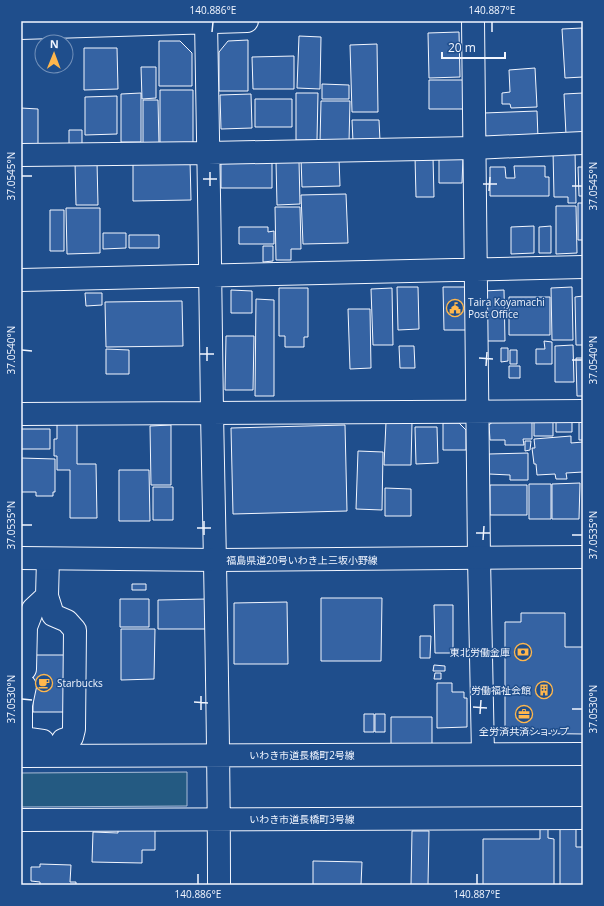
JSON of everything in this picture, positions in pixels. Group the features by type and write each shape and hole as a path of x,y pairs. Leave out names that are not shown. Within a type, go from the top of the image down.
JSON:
{"street":[{"path":"21,28 247,21"},
{"path":"473,21 479,558 484,754"},
{"path":"206,22 212,414 216,560 219,885"},
{"path":"21,155 474,148 583,143"},
{"path":"21,280 583,267"},
{"path":"21,414 583,411"},
{"name":"福島県道20号いわき上三坂小野線","path":"21,558 216,560 583,557"},
{"path":"47,596 33,609 26,627 25,677 21,735 29,739 53,740 72,737 74,729 75,630 67,621 53,615 47,596 48,558"},
{"name":"いわき市道長橋町2号線","path":"21,756 583,754"},
{"name":"いわき市道長橋町3号線","path":"21,820 583,818"}],"shaded area":[{"path":"187,772 187,806 21,807 21,773"}],"building":[{"path":"582,28 583,77 565,78 562,29"},
{"path":"459,32 460,77 429,78 428,33"},
{"path":"299,36 321,37 320,89 297,88"},
{"path":"248,40 248,91 219,91 219,52 228,41"},
{"path":"159,41 180,41 192,53 192,86 159,86"},
{"path":"377,44 378,112 352,112 350,45"},
{"path":"84,48 117,48 118,89 84,90"},
{"path":"294,56 294,89 253,89 252,57"},
{"path":"141,67 156,67 156,98 142,99"},
{"path":"535,68 537,107 511,108 510,104 502,104 502,93 510,92 509,70"},
{"path":"429,80 463,80 463,109 429,109"},
{"path":"322,84 349,85 349,99 322,99"},
{"path":"160,90 193,90 193,145 160,146"},
{"path":"141,93 141,142 121,142 121,94"},
{"path":"296,93 318,93 317,140 296,140"},
{"path":"583,93 583,134 566,135 564,94"},
{"path":"251,94 252,128 221,129 220,95"},
{"path":"117,96 117,134 85,135 85,97"},
{"path":"255,99 292,99 292,127 255,127"},
{"path":"143,100 158,100 159,145 143,145"},
{"path":"321,101 350,101 349,142 320,142"},
{"path":"21,108 38,109 38,145 21,145"},
{"path":"537,111 538,138 486,140 484,113"},
{"path":"352,120 379,120 380,141 353,142"},
{"path":"69,130 82,130 82,147 69,147"},
{"path":"553,151 575,151 576,203 568,203 568,197 554,197"},
{"path":"415,157 433,157 434,197 416,197"},
{"path":"301,158 339,158 340,186 302,187"},
{"path":"439,158 463,158 462,183 439,183"},
{"path":"190,160 191,200 133,201 133,161"},
{"path":"272,160 272,188 221,188 221,161"},
{"path":"276,161 299,161 300,204 277,205"},
{"path":"75,162 97,162 98,205 76,205"},
{"path":"514,166 545,166 545,177 549,177 549,196 490,196 490,167 505,167 506,178 515,178"},
{"path":"578,167 583,167 583,196 579,196"},
{"path":"346,194 348,243 303,244 301,195"},
{"path":"578,203 583,203 583,240 578,240"},
{"path":"556,206 576,206 577,253 556,254"},
{"path":"275,207 300,207 301,249 291,249 291,260 276,260"},
{"path":"66,208 100,208 100,253 67,254"},
{"path":"50,210 64,210 64,251 50,251"},
{"path":"534,226 534,253 511,254 511,227"},
{"path":"551,226 551,253 539,253 539,227"},
{"path":"239,227 268,227 268,232 274,231 274,244 239,244"},
{"path":"103,233 126,233 126,248 103,249"},
{"path":"129,235 159,235 159,248 129,248"},
{"path":"263,246 273,246 273,261 263,262"},
{"path":"397,287 418,287 419,329 398,330"},
{"path":"443,287 465,287 466,330 444,330"},
{"path":"572,287 573,340 552,340 551,288"},
{"path":"279,288 308,288 308,337 304,337 304,347 285,347 285,336 279,336"},
{"path":"392,288 393,345 373,345 371,289"},
{"path":"231,290 252,291 252,313 231,313"},
{"path":"504,290 505,341 485,341 483,291"},
{"path":"85,293 102,293 102,305 86,306"},
{"path":"583,296 583,345 576,345 575,297"},
{"path":"509,297 550,297 550,335 509,335"},
{"path":"256,299 274,300 274,396 255,396"},
{"path":"182,301 183,346 106,347 105,302"},
{"path":"348,309 370,309 371,368 350,369"},
{"path":"226,336 254,336 253,390 225,390"},
{"path":"544,341 552,342 552,364 536,364 536,349 545,349"},
{"path":"573,345 574,382 555,382 555,346"},
{"path":"399,346 414,346 415,368 400,368"},
{"path":"501,348 508,348 508,361 501,362"},
{"path":"106,349 129,350 129,374 106,374"},
{"path":"510,350 517,350 517,364 510,364"},
{"path":"576,358 583,358 583,396 577,396"},
{"path":"509,366 520,366 520,378 509,378"},
{"path":"496,419 532,419 532,439 523,439 524,445 505,445 505,440 490,440 489,425"},
{"path":"534,419 553,419 553,436 534,436"},
{"path":"556,419 572,419 572,432 556,432"},
{"path":"579,419 583,419 583,440 579,440"},
{"path":"77,422 77,464 96,464 97,518 70,518 70,470 57,470 57,456 54,456 54,439 57,439 57,423"},
{"path":"386,422 412,423 411,465 384,465"},
{"path":"443,423 459,423 466,430 466,450 443,450"},
{"path":"171,425 171,485 151,485 150,426"},
{"path":"345,425 347,511 233,514 231,428"},
{"path":"415,427 437,427 438,463 416,464"},
{"path":"21,429 50,429 50,449 21,449"},
{"path":"571,436 571,443 583,442 583,472 566,473 567,479 556,479 555,474 537,475 532,448 535,448 534,439"},
{"path":"525,441 531,441 530,450 525,451"},
{"path":"358,451 383,452 382,510 356,509"},
{"path":"528,453 528,480 510,480 510,475 489,474 489,454"},
{"path":"21,458 55,459 55,492 53,492 53,496 36,496 36,492 21,492"},
{"path":"119,470 149,470 150,521 119,521"},
{"path":"580,483 579,519 552,519 552,484"},
{"path":"529,484 551,484 551,519 529,519"},
{"path":"490,485 527,485 527,515 490,515"},
{"path":"153,487 173,487 173,520 153,520"},
{"path":"385,488 411,489 411,516 385,516"},
{"path":"132,584 146,584 146,590 132,590"},
{"path":"321,598 382,598 381,661 321,661"},
{"path":"120,599 149,599 149,627 120,627"},
{"path":"207,599 207,629 158,629 158,600"},
{"path":"287,602 288,664 234,664 234,603"},
{"path":"434,605 453,605 453,653 435,653"},
{"name":"労働福祉会館","path":"521,613 565,613 565,647 583,647 583,734 505,733 505,622 521,622"},
{"path":"121,629 155,629 154,679 121,680"},
{"path":"420,636 431,636 430,658 420,658"},
{"path":"33,655 68,655 68,712 33,712"},
{"path":"434,665 445,666 445,671 433,671"},
{"path":"435,673 441,673 441,679 434,679"},
{"path":"437,683 452,683 452,692 464,692 464,698 467,698 467,727 437,728"},
{"path":"364,714 374,714 374,732 364,732"},
{"path":"375,714 385,714 385,732 375,732"},
{"path":"391,717 432,717 432,747 391,747"},
{"path":"540,826 548,826 548,838 554,839 554,885 483,885 483,839 540,839"},
{"path":"560,826 576,826 576,847 583,847 583,885 560,885"},
{"path":"118,828 155,829 155,850 142,850 142,863 92,862 93,832 118,833"},
{"path":"412,831 429,831 428,885 411,885"},
{"path":"313,861 362,862 361,885 313,885"},
{"path":"40,864 71,865 70,882 76,882 76,885 40,885 40,882 31,881 31,867 40,867"}],"place":[{"name":"Taira Koyamachi Post Office","path":"455,308"},
{"name":"東北労働金庫","path":"523,652"},
{"name":"Starbucks","path":"44,683"},
{"name":"労働福祉会館","path":"544,690"},
{"name":"全労済共済ショップ","path":"524,714"}]}
